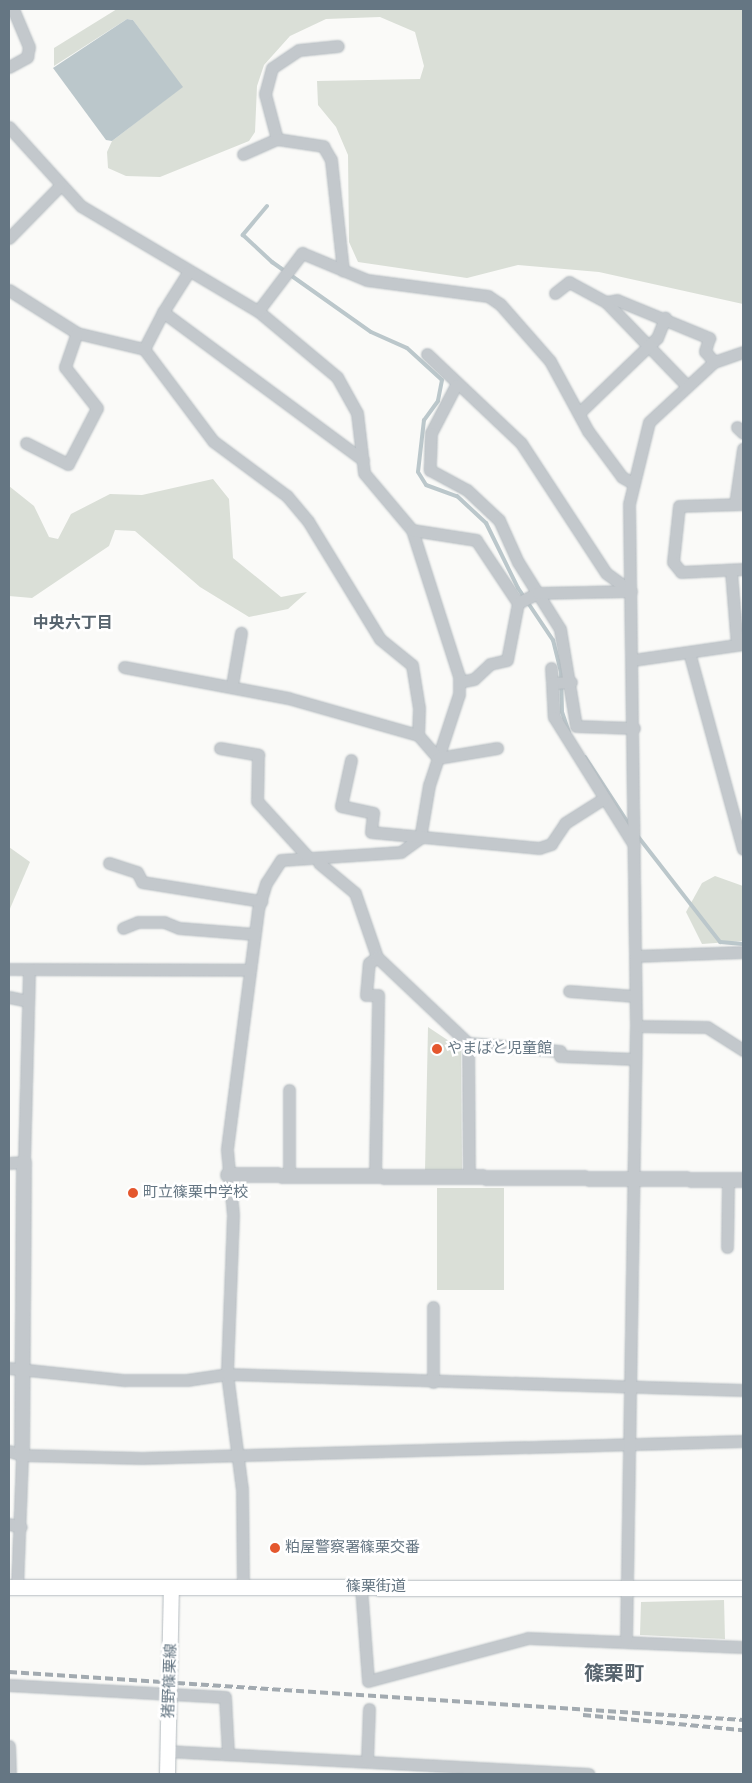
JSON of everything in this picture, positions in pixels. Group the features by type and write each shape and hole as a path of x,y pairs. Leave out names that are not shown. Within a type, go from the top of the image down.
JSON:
{"main road":[{"name":"篠栗街道","path":"13,1587 743,1588"},
{"name":"猪野篠栗線","path":"167,1774 171,1588"}],"street":[{"path":"9,67 26,57 29,47 13,9"},
{"path":"277,138 265,94 272,68 299,50 338,46"},
{"path":"9,127 59,187 81,206 258,311 320,360 349,393 357,413 364,473 412,530 459,682 438,758 420,838 401,852 307,856 282,860 261,902 250,970 227,1150 233,1215 227,1374 236,1456 243,1587"},
{"path":"243,154 277,138 323,146 331,160 343,270"},
{"path":"9,238 59,187"},
{"path":"258,311 302,252 367,280 488,296 500,304 550,361 580,412 588,431 622,477 631,482"},
{"path":"144,350 163,312 189,271"},
{"path":"555,293 568,282 606,302 688,386"},
{"path":"9,290 78,333 144,350 213,441 293,502 375,632 412,665 419,708 418,735"},
{"path":"606,302 617,300 665,318 709,338 705,351 714,362"},
{"path":"163,312 363,460"},
{"path":"580,412 649,346 665,318"},
{"path":"26,443 68,464 96,408 65,367 78,333"},
{"path":"626,1640 630,1587 629,1448 633,1441 631,1180 636,1026 631,482 649,422 714,362 743,352"},
{"path":"427,354 456,385 521,443 606,573 631,591"},
{"path":"456,385 432,433 430,470 467,490 499,520 538,593 560,629 571,682 576,726 634,728"},
{"path":"743,450 739,504 679,506 675,516 672,562 681,572 743,569"},
{"path":"412,530 476,540 518,603 507,660 490,664 474,679 459,682"},
{"path":"633,660 740,644 731,570"},
{"path":"518,603 538,593 631,591"},
{"path":"232,685 241,633"},
{"path":"689,652 743,849"},
{"path":"124,667 232,685 418,735 438,758"},
{"path":"551,668 554,717 603,799 634,845"},
{"path":"552,683 571,682"},
{"path":"220,748 258,755 256,801 307,856"},
{"path":"438,758 497,748"},
{"path":"351,760 341,806 373,812 371,832 540,848 550,844 564,823 603,799"},
{"path":"109,863 137,872 142,882 261,902"},
{"path":"319,863 355,894 377,957 468,1043 560,1051 560,1056 635,1059"},
{"path":"123,928 138,922 164,922 179,928 255,934"},
{"path":"635,956 743,952"},
{"path":"375,1175 378,995 366,995 369,963 377,957"},
{"path":"9,969 250,970"},
{"path":"13,1587 21,1528 15,1453 15,1368 24,1162 29,970"},
{"path":"569,991 635,996"},
{"path":"9,997 28,1001"},
{"path":"636,1026 707,1027 743,1050"},
{"path":"468,1043 469,1176"},
{"path":"289,1175 290,1090"},
{"path":"9,1163 24,1162"},
{"path":"228,1175 743,1180"},
{"path":"727,1247 728,1180"},
{"path":"433,1307 433,1382"},
{"path":"15,1368 124,1380 187,1380 227,1374 433,1382 743,1390"},
{"path":"15,1453 236,1456 633,1441 743,1441"},
{"path":"9,1524 21,1528"},
{"path":"361,1587 368,1680 528,1638 626,1640 743,1647"},
{"path":"9,1686 140,1689 170,1696 225,1697 228,1754"},
{"path":"367,1760 369,1709"},
{"path":"9,1746 10,1774"},
{"path":"167,1750 588,1774"}],"shaded area":[{"path":"117,9 743,9 743,304 599,272 518,265 467,278 358,262 349,242 348,155 336,127 318,105 317,81 420,79 424,66 415,32 380,17 326,19 290,36 264,65 257,86 255,132 249,141 160,177 126,176 108,168 107,152 112,141 182,87 133,20 127,19 54,66 54,48"},
{"path":"127,19 133,20 183,87 112,141 106,140 53,68"},
{"path":"213,479 229,499 233,558 281,597 307,592 288,609 249,617 200,587 135,531 115,530 109,546 32,598 9,596 9,486 34,506 49,537 58,539 71,514 110,494 142,495"},
{"path":"9,847 30,862 9,911"},
{"path":"715,876 743,886 743,941 702,944 686,912 702,883"},
{"path":"428,1027 461,1049 462,1171 425,1171"},
{"path":"437,1188 504,1188 504,1290 437,1290"},
{"path":"724,1600 725,1639 640,1635 641,1602"}],"waterway":[{"path":"267,206 243,235 272,262 371,332 407,348 442,380 438,401 424,420 418,472 426,485 457,496 486,523 518,588 553,640 561,671 562,712 569,732"},
{"path":"585,757 630,826"},
{"path":"636,834 720,942 743,944"}],"railway":[{"path":"9,1672 743,1720"},
{"path":"583,1715 743,1730"}],"place":[{"name":"やまばと児童館","path":"437,1049"},
{"name":"町立篠栗中学校","path":"133,1193"},
{"name":"粕屋警察署篠栗交番","path":"275,1548"}],"district":[{"name":"中央六丁目","path":"73,623"},
{"name":"篠栗町","path":"614,1673"}]}
